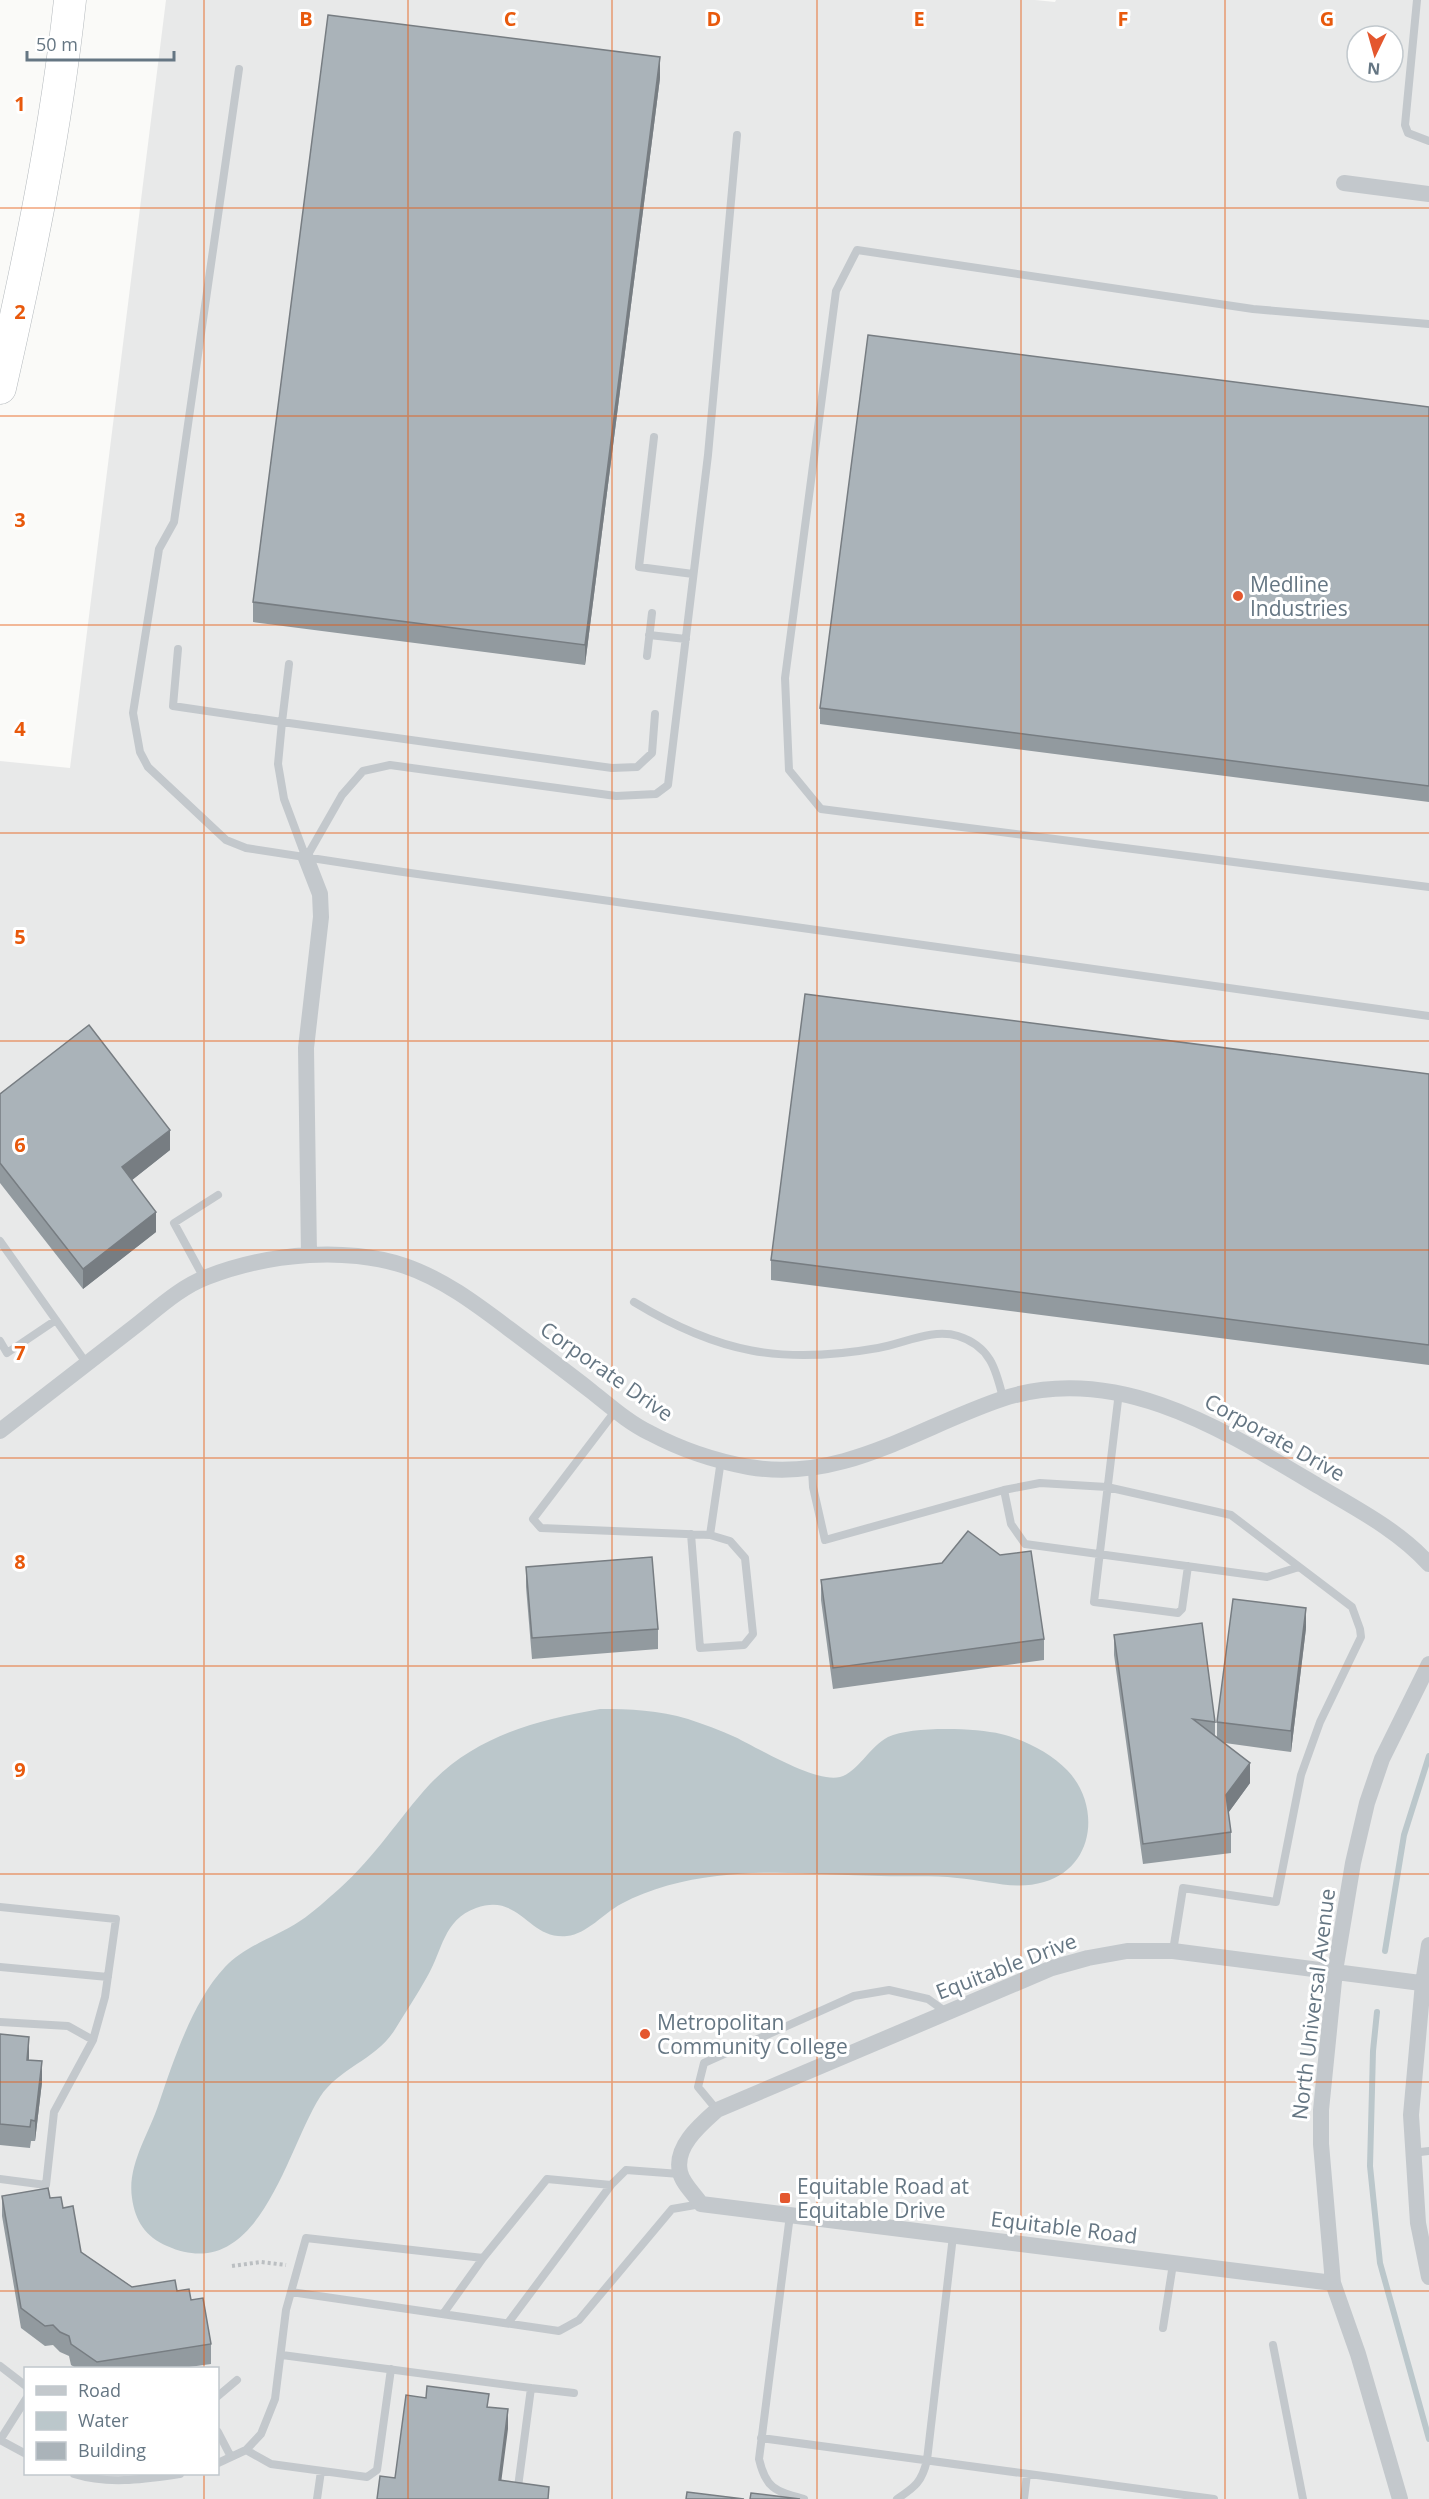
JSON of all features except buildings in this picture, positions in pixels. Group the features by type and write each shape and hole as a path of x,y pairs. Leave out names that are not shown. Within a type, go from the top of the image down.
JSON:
{"highway":[{"path":"0,388 29,261 63,67 70,0"}],"street":[{"path":"1344,183 1429,194"},
{"path":"306,858 320,894 321,917 306,1048 309,1255"},
{"name":"Corporate Drive","path":"0,1431 169,1300 204,1278 255,1264 309,1255 356,1257 404,1266 460,1293 647,1432 699,1455 778,1470 812,1469 857,1459 1003,1398 1035,1391 1068,1389 1119,1392 1190,1415 1241,1440 1390,1530 1429,1564"},
{"name":"Corporate Drive","path":"1390,1530 1429,1545"},
{"name":"North Universal Avenue","path":"1400,2499 1358,2354 1333,2283 1321,2144 1323,2076 1335,1971 1353,1863 1367,1803 1400,1717 1429,1664"},
{"path":"1429,1945 1410,2115 1418,2223 1429,2277"},
{"name":"Equitable Drive","path":"680,2174 680,2153 700,2126 717,2110 1052,1968 1088,1958 1127,1951 1173,1951 1426,1984"},
{"path":"680,2174 701,2204"},
{"name":"Equitable Road","path":"701,2204 1333,2283"}],"lane":[{"path":"1417,0 1405,125 1408,133 1429,141"},
{"path":"239,69 174,522 159,549 133,713 141,752 148,767 226,840 246,848 306,858 1429,1016"},
{"path":"306,858 342,795 363,771 390,765 616,796 656,794 668,785 709,443 737,135"},
{"path":"1429,324 1253,309 857,250 836,291 785,678 789,770 821,808 1429,887"},
{"path":"654,437 639,567 693,574"},
{"path":"647,656 652,613"},
{"path":"649,635 686,639"},
{"path":"178,649 173,706 612,768 637,767 652,753 655,714"},
{"path":"289,664 278,764 284,799 306,858"},
{"path":"204,1278 174,1223 218,1195"},
{"path":"0,1242 87,1364"},
{"path":"634,1302 667,1322 706,1340 783,1356 844,1354 881,1348 936,1334 957,1336 978,1345 988,1355 998,1377 1003,1398"},
{"path":"0,1341 8,1353 56,1320"},
{"path":"1119,1392 1094,1602 1178,1613 1182,1609 1188,1566"},
{"path":"616,1410 533,1519 541,1528 691,1534 710,1535 730,1541 745,1558 753,1634 744,1645 700,1648 691,1534"},
{"path":"710,1535 721,1460"},
{"path":"812,1469 813,1487 825,1540 1004,1490 1041,1484 1107,1487 1231,1515 1352,1607 1360,1629 1360,1637 1320,1722 1301,1775 1276,1902 1183,1888 1173,1951"},
{"path":"1004,1490 1011,1524 1025,1544 1267,1577 1299,1567"},
{"path":"0,1907 116,1919 108,1977 93,2040 54,2112 46,2185 0,2179"},
{"path":"0,1967 108,1977"},
{"path":"717,2110 698,2087 704,2063 854,1996 889,1990 928,1999 946,2012"},
{"path":"0,2022 68,2026 93,2040"},
{"path":"1412,2153 1429,2151"},
{"path":"508,2323 611,2186 626,2170 680,2174"},
{"path":"443,2314 483,2258 547,2179 611,2186"},
{"path":"291,2292 560,2331 579,2320 672,2210 701,2204"},
{"path":"790,2215 759,2459 763,2476 775,2492 804,2499"},
{"path":"897,2499 914,2488 923,2476 927,2460 953,2236"},
{"path":"219,2463 246,2450 261,2434 275,2399 286,2310 306,2238 483,2258"},
{"path":"1163,2328 1173,2264"},
{"path":"1273,2345 1303,2499"},
{"path":"282,2355 574,2393"},
{"path":"0,2367 24,2385"},
{"path":"246,2450 271,2464 368,2477 378,2470 391,2370"},
{"path":"219,2395 237,2380"},
{"path":"518,2487 531,2388"},
{"path":"24,2402 0,2440 24,2453"},
{"path":"219,2434 231,2457"},
{"path":"761,2438 1214,2499"},
{"path":"317,2499 321,2471"},
{"path":"1024,2499 1027,2474"},
{"path":"77,2475 129,2481 157,2475"}],"path":[{"path":"232,2266 261,2262 298,2266"}],"shaded area":[{"path":"166,0 1035,0 1055,2 1056,0 1429,0 1429,2499 0,2499 0,761 70,768"}],"water":[{"path":"600,1709 644,1711 688,1719 729,1734 802,1770 829,1777 846,1775 881,1741 899,1733 944,1729 976,1730 1001,1734 1018,1739 1053,1758 1078,1784 1085,1800 1088,1817 1083,1849 1074,1863 1061,1874 1044,1882 1022,1885 938,1877 779,1873 738,1874 680,1882 632,1898 595,1923 567,1936 543,1931 503,1906 491,1905 476,1908 465,1913 450,1928 427,1977 386,2041 337,2079 320,2097 281,2178 265,2207 247,2231 225,2247 199,2254 167,2246 147,2233 136,2214 132,2198 131,2186 136,2162 194,2013 203,1996 225,1967 242,1953 291,1927 339,1889 376,1851 418,1797 448,1767 487,1742 509,1733 553,1719"}],"waterway":[{"path":"1385,1951 1404,1835 1429,1756"},
{"path":"1377,2012 1373,2051 1370,2166 1380,2263 1429,2439"}],"place":[{"name":"Medline Industries","path":"1238,596"},
{"name":"Metropolitan Community College","path":"645,2034"},
{"name":"Equitable Road at Equitable Drive","path":"785,2198"}]}
